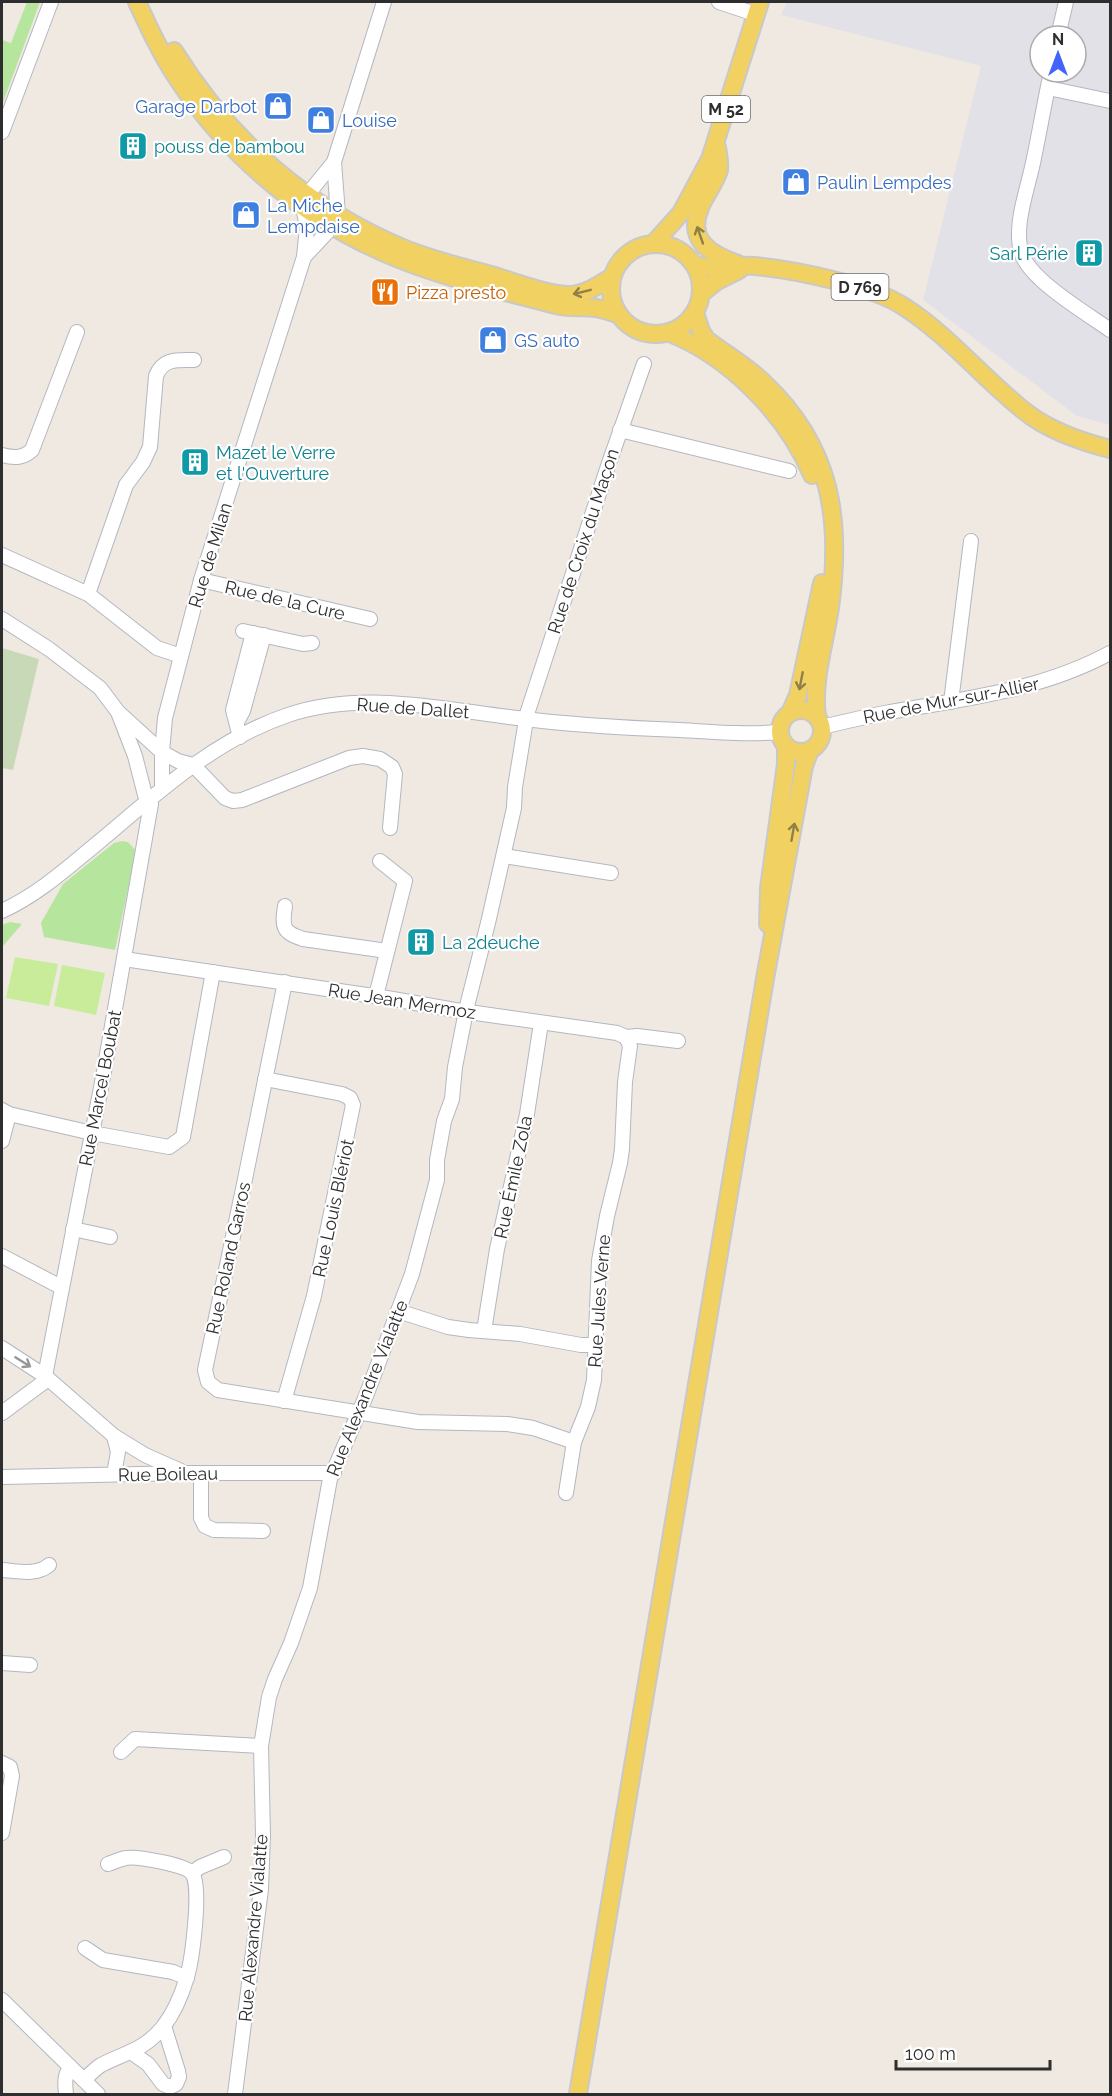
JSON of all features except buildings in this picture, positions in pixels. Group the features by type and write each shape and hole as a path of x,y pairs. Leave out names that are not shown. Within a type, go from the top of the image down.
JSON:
{"main road":[{"path":"137,2 177,79 211,123 268,181 335,220 406,249 547,297 571,308 597,308 618,314"},
{"path":"150,2 173,50 208,100 260,158 305,201"},
{"name":"M 52","path":"654,243 681,213 703,175 716,142 758,8"},
{"path":"716,142 718,170 697,216 699,239 714,254 745,266"},
{"path":"681,213 682,251"},
{"path":"654,243 669,245 682,251 696,266 701,279 702,293 695,313 680,328 670,333 651,334 632,328 618,314 611,296 612,277 616,267 632,250 654,243"},
{"name":"D 769","path":"696,266 717,268 745,266 797,273 862,287 883,296 903,306 958,349 967,361 1029,415 1087,443 1110,449"},
{"path":"702,293 717,280 745,266"},
{"path":"547,297 592,290 612,277"},
{"path":"695,313 706,339 762,381 784,404 804,431 823,471 832,505 835,543 829,610 816,698 821,738 819,743 810,750 800,753 783,739"},
{"path":"670,333 693,342 754,390 783,422 805,457 812,475 823,525 824,562 818,609 798,695 790,713 782,721 786,764 769,888 766,973"},
{"path":"790,713 801,710 812,713 819,722"},
{"path":"578,2094 766,973 804,766 810,750"}],"street":[{"path":"2,132 5,117 51,2"},
{"path":"335,220 334,162 384,2"},
{"path":"719,2 758,8"},
{"path":"1061,24 1066,2"},
{"path":"1049,84 1019,230 1019,240 1023,256 1031,268 1049,286 1110,330"},
{"path":"1048,88 1110,100"},
{"path":"305,201 334,162"},
{"name":"Rue de Milan","path":"162,788 157,744 201,580 304,257 307,227 305,201"},
{"name":"Rue de Milan","path":"304,257 335,220"},
{"path":"2,455 18,458 26,456 32,450 77,332"},
{"path":"88,594 126,485 143,462 150,447 156,376 159,368 166,362 194,360"},
{"name":"Rue de Croix du Maçon","path":"526,720 620,430 644,364"},
{"path":"620,430 789,471"},
{"path":"951,702 971,541"},
{"path":"2,555 88,594 157,648 181,656"},
{"name":"Rue de la Cure","path":"201,580 370,619"},
{"path":"2,619 50,649 99,688 118,712 178,761 193,765 220,794 233,801 242,800 349,758 363,756 388,762 395,774 390,828"},
{"path":"240,737 237,722 243,711 253,633 303,644 312,643"},
{"name":"Rue de Mur-sur-Allier","path":"819,722 876,715 1017,690 1076,671 1110,653"},
{"name":"Rue de Dallet","path":"2,911 29,897 56,878 162,788 193,765 240,737 288,715 332,704 361,702 417,705 526,720 612,727 747,733 783,739"},
{"name":"Rue Marcel Boubat","path":"46,1378 145,848 151,804 145,795 136,759 118,712"},
{"name":"Rue Alexandre Vialatte","path":"235,2094 261,1889 263,1835 261,1746 269,1697 310,1588 330,1479 359,1412 412,1274 432,1203 444,1121 452,1099 455,1067 466,1011 514,808 515,787 526,720"},
{"path":"136,759 157,744"},
{"path":"504,856 611,873"},
{"path":"376,996 405,881 380,861"},
{"path":"285,906 284,928 292,935 303,939 387,951"},
{"name":"Rue Jean Mermoz","path":"124,959 617,1033 626,1037 637,1036 678,1041"},
{"path":"2,1142 5,1112 92,1133 169,1147 183,1137 213,972"},
{"name":"Rue Roland Garros","path":"285,982 205,1370 208,1382 218,1390 418,1422 507,1424 533,1428 574,1442"},
{"name":"Rue Émile Zola","path":"484,1331 498,1249 527,1114 541,1023"},
{"name":"Rue Jules Verne","path":"567,1492 574,1442 592,1393 599,1261 621,1156 625,1082 630,1046 626,1037"},
{"name":"Rue Louis Blériot","path":"265,1079 342,1094 350,1098 353,1105 314,1296 284,1401"},
{"path":"73,1229 110,1236"},
{"path":"2,1256 57,1285 62,1285"},
{"path":"398,1311 448,1327 520,1334 581,1345 596,1345"},
{"path":"2,1348 46,1378 114,1436 145,1455 186,1473"},
{"path":"2,1413 46,1378"},
{"path":"114,1436 118,1452 114,1474"},
{"path":"140,1474 146,1464 145,1455"},
{"name":"Rue Boileau","path":"2,1477 334,1473"},
{"path":"201,1474 201,1518 205,1526 214,1530 263,1531"},
{"path":"2,1570 34,1572 49,1565"},
{"path":"2,1663 30,1665"},
{"path":"121,1752 135,1739 261,1746"},
{"path":"2,1763 10,1767 12,1776 2,1833"},
{"path":"84,2080 99,2066 132,2053 144,2045 164,2026 187,1978 196,1908 196,1881 192,1874 183,1867 127,1857 108,1863"},
{"path":"192,1874 200,1867 224,1857"},
{"path":"85,1948 103,1960 173,1972 187,1978"},
{"path":"2,2000 98,2094"},
{"path":"132,2053 148,2064 163,2084 168,2087 174,2086 178,2080 178,2074 164,2026"},
{"path":"66,2094 65,2080 70,2068"}],"shaded area":[{"path":"787,2 1110,2 1110,425 1077,416 923,300 981,66 781,15"}],"green space":[{"path":"27,2 40,2 2,105 2,40 11,43"},
{"path":"2,648 39,659 13,770 2,768"},
{"path":"128,842 136,851 115,950 44,937 41,923 63,884 114,843"},
{"path":"10,922 22,924 2,947 2,925"},
{"path":"15,957 58,964 49,1006 6,998"},
{"path":"62,965 105,973 96,1015 54,1006"}],"place":[{"name":"Garage Darbot","path":"278,106"},
{"name":"Louise","path":"321,120"},
{"name":"pouss de bambou","path":"133,146"},
{"name":"Paulin Lempdes","path":"796,182"},
{"name":"La Miche Lempdaise","path":"246,215"},
{"name":"Sarl Périe","path":"1089,253"},
{"name":"Pizza presto","path":"385,292"},
{"name":"GS auto","path":"493,340"},
{"name":"Mazet le Verre et l'Ouverture","path":"195,462"},
{"name":"La 2deuche","path":"421,942"}]}
